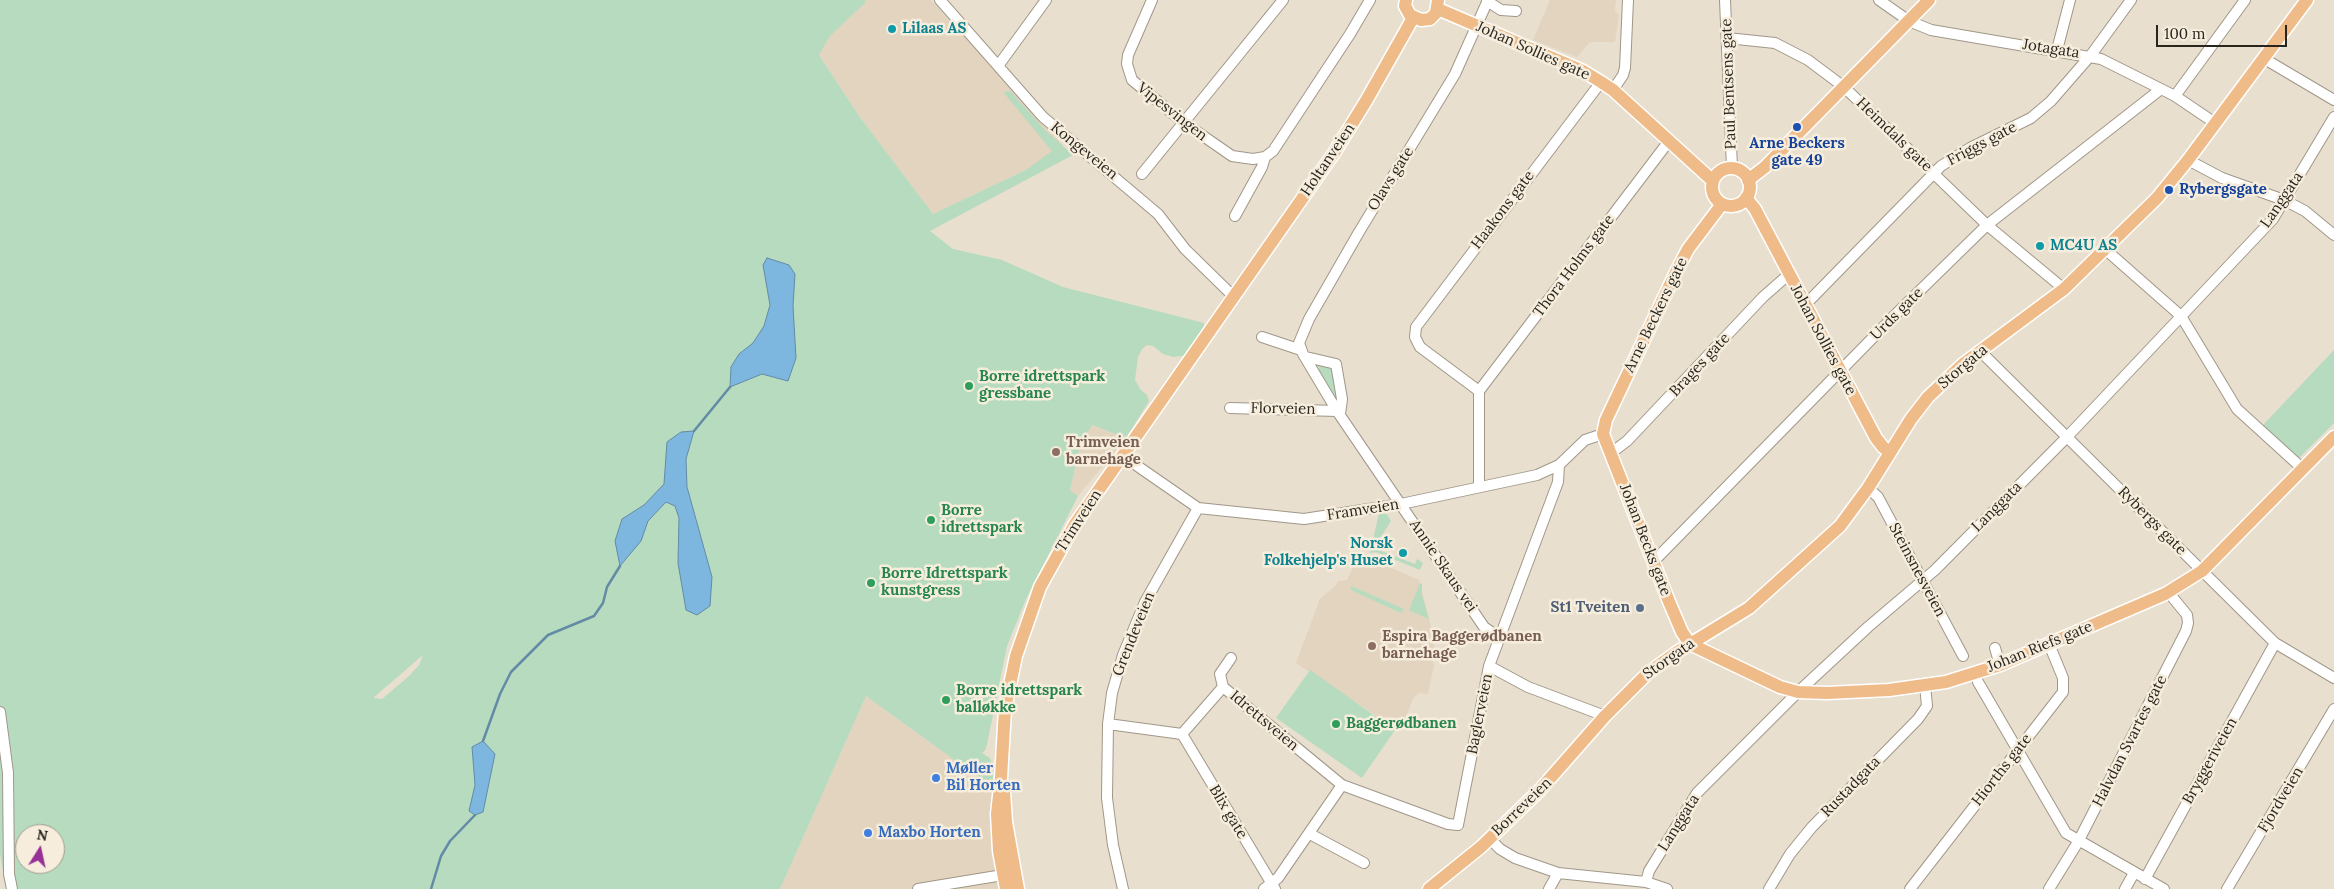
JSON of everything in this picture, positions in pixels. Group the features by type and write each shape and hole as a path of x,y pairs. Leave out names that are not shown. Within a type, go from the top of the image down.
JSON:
{"main road":[{"path":"1406,0 1407,10 1413,18 1426,20 1433,16 1438,4"},
{"path":"1748,180 1765,167 1929,0"},
{"name":"Storgata","path":"1605,716 1648,673 1690,644 1749,608 1840,526 1868,488 1928,397 1946,379 1980,351 2064,289 2158,198 2307,0"},
{"name":"Johan Sollies gate","path":"1438,4 1476,26 1583,71 1601,82 1613,90 1712,181"},
{"name":"Holtanveien","path":"1234,296 1334,153 1366,102 1413,18"},
{"path":"1732,168 1740,171 1748,180 1749,190 1746,198 1735,205 1722,204 1713,194 1712,181 1722,170 1732,168"},
{"name":"Johan Sollies gate","path":"1746,198 1755,209 1788,275 1876,438 1890,452"},
{"name":"Arne Beckers gate","path":"1603,434 1610,412 1676,272 1688,249 1722,204"},
{"name":"Trimveien","path":"1006,889 1008,874 1001,778 1003,731 1008,692 1028,619 1056,555 1075,524 1234,296"},
{"name":"Johan Becks gate","path":"1603,434 1682,632 1690,644"},
{"name":"Johan Riefs gate","path":"1690,644 1780,687 1798,692 1827,694 1925,686 1972,675 2000,665 2169,592 2202,570 2334,437"},
{"name":"Borreveien","path":"1429,889 1489,838 1559,770 1605,716"},
{"name":"Trimveien","path":"1008,874 1018,889"}],"street":[{"name":"Kongeveien","path":"940,0 1043,117 1158,214 1185,249 1234,296"},
{"path":"998,66 1046,0"},
{"name":"Vipesvingen","path":"1152,0 1131,45 1127,64 1128,73 1132,80 1182,122 1232,156 1253,159 1265,157"},
{"path":"1142,174 1182,122 1283,0"},
{"path":"1235,216 1262,167 1265,157 1273,151 1350,34 1370,0"},
{"path":"1613,90 1623,75 1625,68 1628,0"},
{"name":"Paul Bentsens gate","path":"1725,0 1732,168"},
{"name":"Jotagata","path":"1879,0 1909,21 1931,30 2091,56 2175,96 2214,124"},
{"path":"2057,50 2070,0"},
{"name":"Friggs gate","path":"1805,305 1941,166 1970,148 2031,118 2050,101 2091,56 2132,0"},
{"path":"2175,96 2245,0"},
{"path":"1488,1 1501,10 1516,11"},
{"name":"Olavs gate","path":"1304,354 1300,343 1309,319 1366,220 1455,74 1488,1"},
{"name":"Heimdals gate","path":"1727,38 1775,43 1808,60 1844,87 1987,225 2064,289"},
{"path":"2263,58 2334,100"},
{"name":"Haakons gate","path":"1479,391 1416,342 1415,332 1418,322 1601,82"},
{"name":"Urds gate","path":"1654,561 1840,371 1987,225 2161,89"},
{"name":"Langgata","path":"1646,882 1648,871 1697,793 1798,692 1935,570 2067,437 2273,219 2334,117"},
{"name":"Thora Holms gate","path":"1479,391 1669,141"},
{"path":"2188,160 2229,181 2284,200 2305,211 2334,235"},
{"path":"2106,250 2181,316 2237,409 2303,469"},
{"name":"Brages gate","path":"1611,453 1628,441 1763,297 1788,275"},
{"path":"1262,337 1304,354 1336,364 1342,393 1339,413"},
{"name":"Rybergs gate","path":"1980,351 2276,644 2334,678"},
{"name":"Annie Skaus vei","path":"1304,354 1339,413 1484,627 1500,638"},
{"path":"1479,391 1479,487"},
{"name":"Florveien","path":"1230,408 1339,413"},
{"name":"Framveien","path":"1123,456 1198,508 1304,519 1401,504 1537,475 1559,464 1586,440 1603,434"},
{"name":"Baglerveien","path":"1458,825 1489,666 1558,482 1559,464"},
{"name":"Steinsnesveien","path":"1868,488 1878,497 1963,656"},
{"name":"Grendeveien","path":"1123,889 1113,845 1107,798 1108,724 1114,687 1131,633 1156,581 1198,508"},
{"name":"Halvdan Svartes gate","path":"2049,889 2078,842 2186,631 2187,615 2169,592"},
{"name":"Hiorths gate","path":"1910,889 2063,692 2063,678 2049,644"},
{"name":"Bryggeriveien","path":"2145,879 2276,644"},
{"path":"1995,648 2000,665"},
{"path":"1223,686 1220,674 1231,658"},
{"path":"1489,666 1528,687 1605,716"},
{"path":"1978,682 2016,751 2066,833 2078,842 2164,889"},
{"name":"Idrettsveien","path":"1182,734 1223,686 1342,785 1448,824 1458,825"},
{"name":"Rustadgata","path":"1769,889 1790,854 1812,827 1918,719 1926,706 1925,686"},
{"name":"Fjordveien","path":"2227,889 2334,710"},
{"path":"0,712 8,773 8,864 12,889"},
{"path":"1108,724 1182,734"},
{"name":"Blix gate","path":"1182,734 1270,887"},
{"path":"1270,887 1310,834 1342,785"},
{"path":"1310,834 1364,863"},
{"path":"1489,838 1515,858 1558,873 1646,882 1668,889"},
{"path":"1548,889 1558,873"},
{"path":"2125,889 2134,873"},
{"path":"918,889 1008,874"}],"shaded area":[{"path":"865,0 931,0 1063,145 1026,170 933,214 859,116 819,55 830,36 866,2"},
{"path":"1550,0 1616,0 1615,11 1619,15 1615,42 1590,42 1577,57 1533,40"},
{"path":"1091,425 1126,438 1078,496 1070,490 1081,442"},
{"path":"1359,554 1419,580 1435,642 1431,657 1434,665 1428,694 1419,693 1413,698 1408,712 1397,729 1296,663 1320,599 1338,581 1347,580"},
{"path":"866,696 992,787 993,820 1003,889 780,889"}],"green space":[{"path":"0,0 865,0 866,2 830,36 819,55 859,116 933,214 1026,170 1052,151 1004,93 1007,91 1010,91 1045,130 1073,155 930,231 953,249 1002,260 1063,287 1204,323 1204,327 1188,352 1182,356 1173,357 1163,354 1153,346 1147,345 1142,349 1138,357 1135,380 1140,389 1147,395 1149,401 1126,438 1092,425 1081,442 1070,490 1078,496 1026,599 1007,646 986,749 982,753 990,758 994,768 992,787 866,696 780,889 6,889 0,854","holes":["423,655 419,665 382,699 373,698"]},
{"path":"2334,350 2334,423 2298,459 2269,434 2263,425"},
{"path":"1318,365 1326,365 1332,370 1337,399 1320,372"},
{"path":"1379,513 1387,514 1391,521 1380,538 1376,549 1415,564 1417,559 1423,563 1420,570 1376,552 1370,553"},
{"path":"1420,583 1422,584 1422,596 1429,619 1409,610"},
{"path":"1351,586 1404,609 1401,613 1351,590"},
{"name":"Baggerødbanen","path":"1310,670 1395,730 1362,778 1276,718"}],"water":[{"path":"767,258 789,265 795,274 793,306 796,358 788,381 762,374 730,387 731,367 739,354 753,343 764,326 770,305 763,265"},
{"path":"694,431 686,459 687,487 712,577 710,606 697,615 686,610 678,563 679,518 675,506 666,502 648,521 641,541 620,566 615,541 622,519 644,505 664,484 667,442 681,432"},
{"path":"483,741 495,754 483,812 475,815 469,811 475,785 472,747"}],"waterway":[{"path":"694,431 730,387"},
{"path":"483,741 500,694 511,672 548,635 594,616 603,603 607,587 620,566"},
{"path":"431,889 441,856 450,841 475,815"}],"place":[{"name":"Lilaas AS","path":"892,29"},
{"name":"Arne Beckers gate 49","path":"1797,127"},
{"name":"Rybergsgate","path":"2169,190"},
{"name":"MC4U AS","path":"2040,246"},
{"name":"Borre idrettspark gressbane","path":"969,386"},
{"name":"Trimveien barnehage","path":"1056,452"},
{"name":"Borre idrettspark","path":"931,520"},
{"name":"Norsk Folkehjelp's Huset","path":"1403,553"},
{"name":"Borre Idrettspark kunstgress","path":"871,583"},
{"name":"St1 Tveiten","path":"1640,608"},
{"name":"Espira Baggerødbanen barnehage","path":"1372,646"},
{"name":"Borre idrettspark balløkke","path":"946,700"},
{"name":"Baggerødbanen","path":"1336,724"},
{"name":"Møller Bil Horten","path":"936,778"},
{"name":"Maxbo Horten","path":"868,833"}]}
